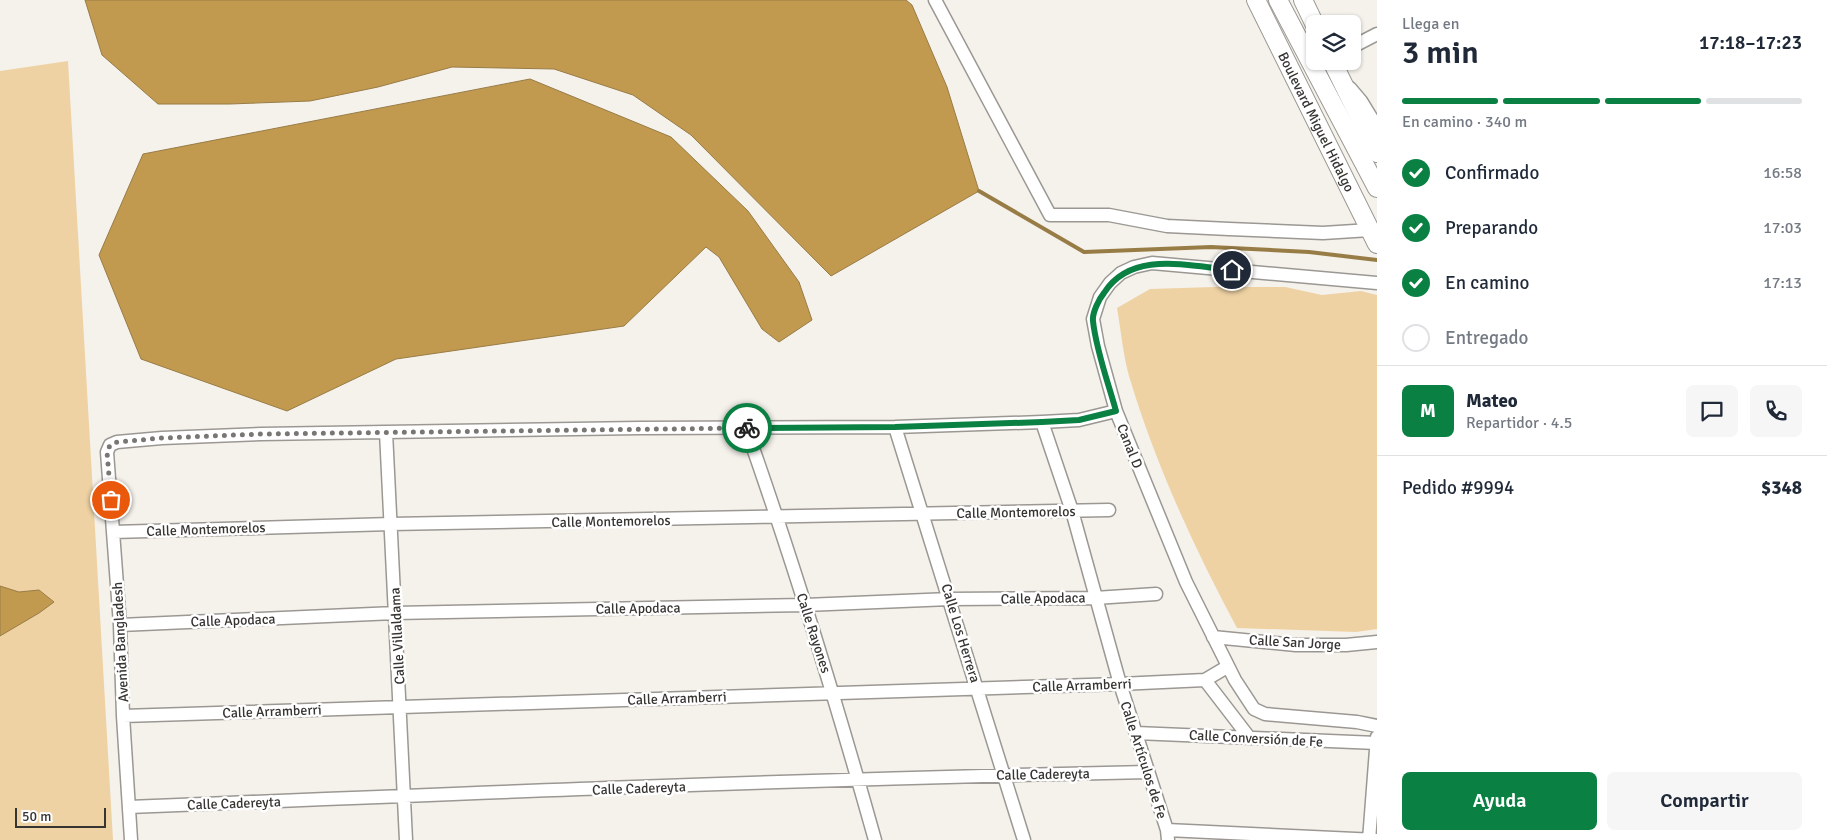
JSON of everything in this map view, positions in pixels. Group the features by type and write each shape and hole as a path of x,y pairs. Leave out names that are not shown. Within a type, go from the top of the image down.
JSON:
{"main road":[{"name":"Boulevard Miguel Hidalgo","path":"1256,0 1374,238"},
{"name":"Boulevard Miguel Hidalgo","path":"1278,0 1377,188"},
{"path":"1304,0 1311,15"},
{"path":"1337,70 1372,131 1377,153"}],"street":[{"path":"935,0 1050,215 1109,214 1167,226 1323,233 1374,238"},
{"path":"1361,42 1377,34"},
{"name":"Canal D","path":"1377,283 1152,263 1134,267 1121,273 1110,283 1100,297 1092,319 1116,411 1186,582 1227,667 1254,709 1265,714 1357,722 1377,726"},
{"path":"386,432 895,427 1079,420 1116,411"},
{"name":"Calle Artículos de Fe","path":"1042,422 1072,511 1120,684 1167,835"},
{"name":"Calle Los Herrera","path":"895,427 924,513 1024,840"},
{"name":"Calle Rayones","path":"746,428 778,518 833,693 875,840"},
{"name":"Avenida Bangladesh","path":"131,840 123,716 120,625 107,452 110,445 117,442 206,436 386,432"},
{"name":"Calle Villaldama","path":"386,432 406,840"},
{"name":"Calle Montemorelos","path":"113,532 391,524 778,518 1109,510"},
{"name":"Calle Apodaca","path":"120,625 395,614 805,605 950,599 1096,598 1156,594"},
{"name":"Calle San Jorge","path":"1213,637 1296,645 1346,645 1377,642"},
{"name":"Calle Arramberri","path":"123,716 1120,684 1205,680 1227,667"},
{"path":"1205,680 1248,736"},
{"name":"Calle Conversión de Fe","path":"1136,733 1248,736 1271,739 1377,743"},
{"path":"1167,835 1372,840 1377,737"},
{"name":"Calle Cadereyta","path":"129,807 405,795 1148,772"}],"shaded area":[{"path":"85,0 906,0 912,5 947,87 979,191 831,276 691,135 633,95 554,69 452,67 378,87 310,101 158,104 102,55"},
{"path":"68,61 113,840 0,840 0,71"},
{"path":"530,79 671,137 748,211 799,282 812,320 779,342 762,329 719,257 706,247 624,326 396,359 287,411 141,359 99,255 143,154"},
{"path":"1285,287 1322,295 1361,291 1377,295 1377,629 1356,632 1237,628 1191,536 1163,473 1139,409 1127,368 1117,308 1150,289"},
{"path":"0,586 19,592 39,590 54,602 0,636"}],"waterway":[{"path":"979,191 1084,252 1211,247 1309,252 1377,260"}],"way so far":[{"path":"111,500 107,452 110,445 117,442 261,434 621,428 747,428"}],"route":[{"path":"747,428 895,427 1042,422 1079,420 1116,411 1092,319 1100,297 1110,283 1121,273 1134,267 1152,263 1232,270"}]}
